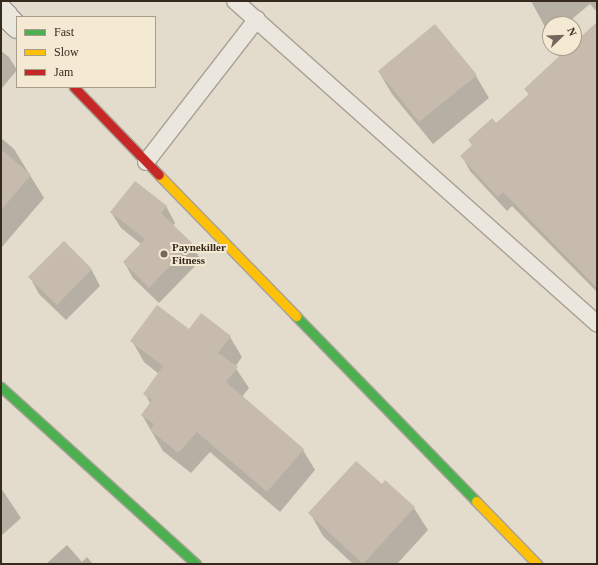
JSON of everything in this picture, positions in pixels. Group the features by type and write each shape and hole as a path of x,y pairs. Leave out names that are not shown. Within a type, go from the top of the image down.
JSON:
{"street":[{"path":"1,10 16,26"},
{"path":"75,88 537,564"},
{"path":"1,387 196,564"}],"lane":[{"path":"235,1 257,19 597,324"},
{"path":"146,162 257,19"}],"building":[{"path":"597,22 597,288 503,192 498,197 460,156 472,145 468,140 492,118 496,123 529,94 524,89 559,56 582,56 582,36"},
{"path":"435,24 477,75 419,122 378,71"},
{"path":"1,149 31,175 1,210"},
{"path":"135,181 167,206 161,213 192,243 149,288 123,262 145,239 110,212"},
{"path":"64,241 92,269 57,305 28,277"},
{"path":"157,305 189,329 201,313 231,336 218,353 238,367 226,382 304,449 267,492 197,432 178,453 150,430 154,424 141,415 152,400 143,394 163,366 130,341"},
{"path":"356,461 382,484 385,480 415,507 363,564 308,513"}],"traffic: fast":[{"path":"296,316 476,501"},
{"path":"1,387 196,564"}],"traffic: slow":[{"path":"159,175 296,316"},
{"path":"476,501 537,564"}],"traffic: jam":[{"path":"75,88 159,175"}],"place":[{"name":"Paynekiller Fitness","path":"164,254"}]}
